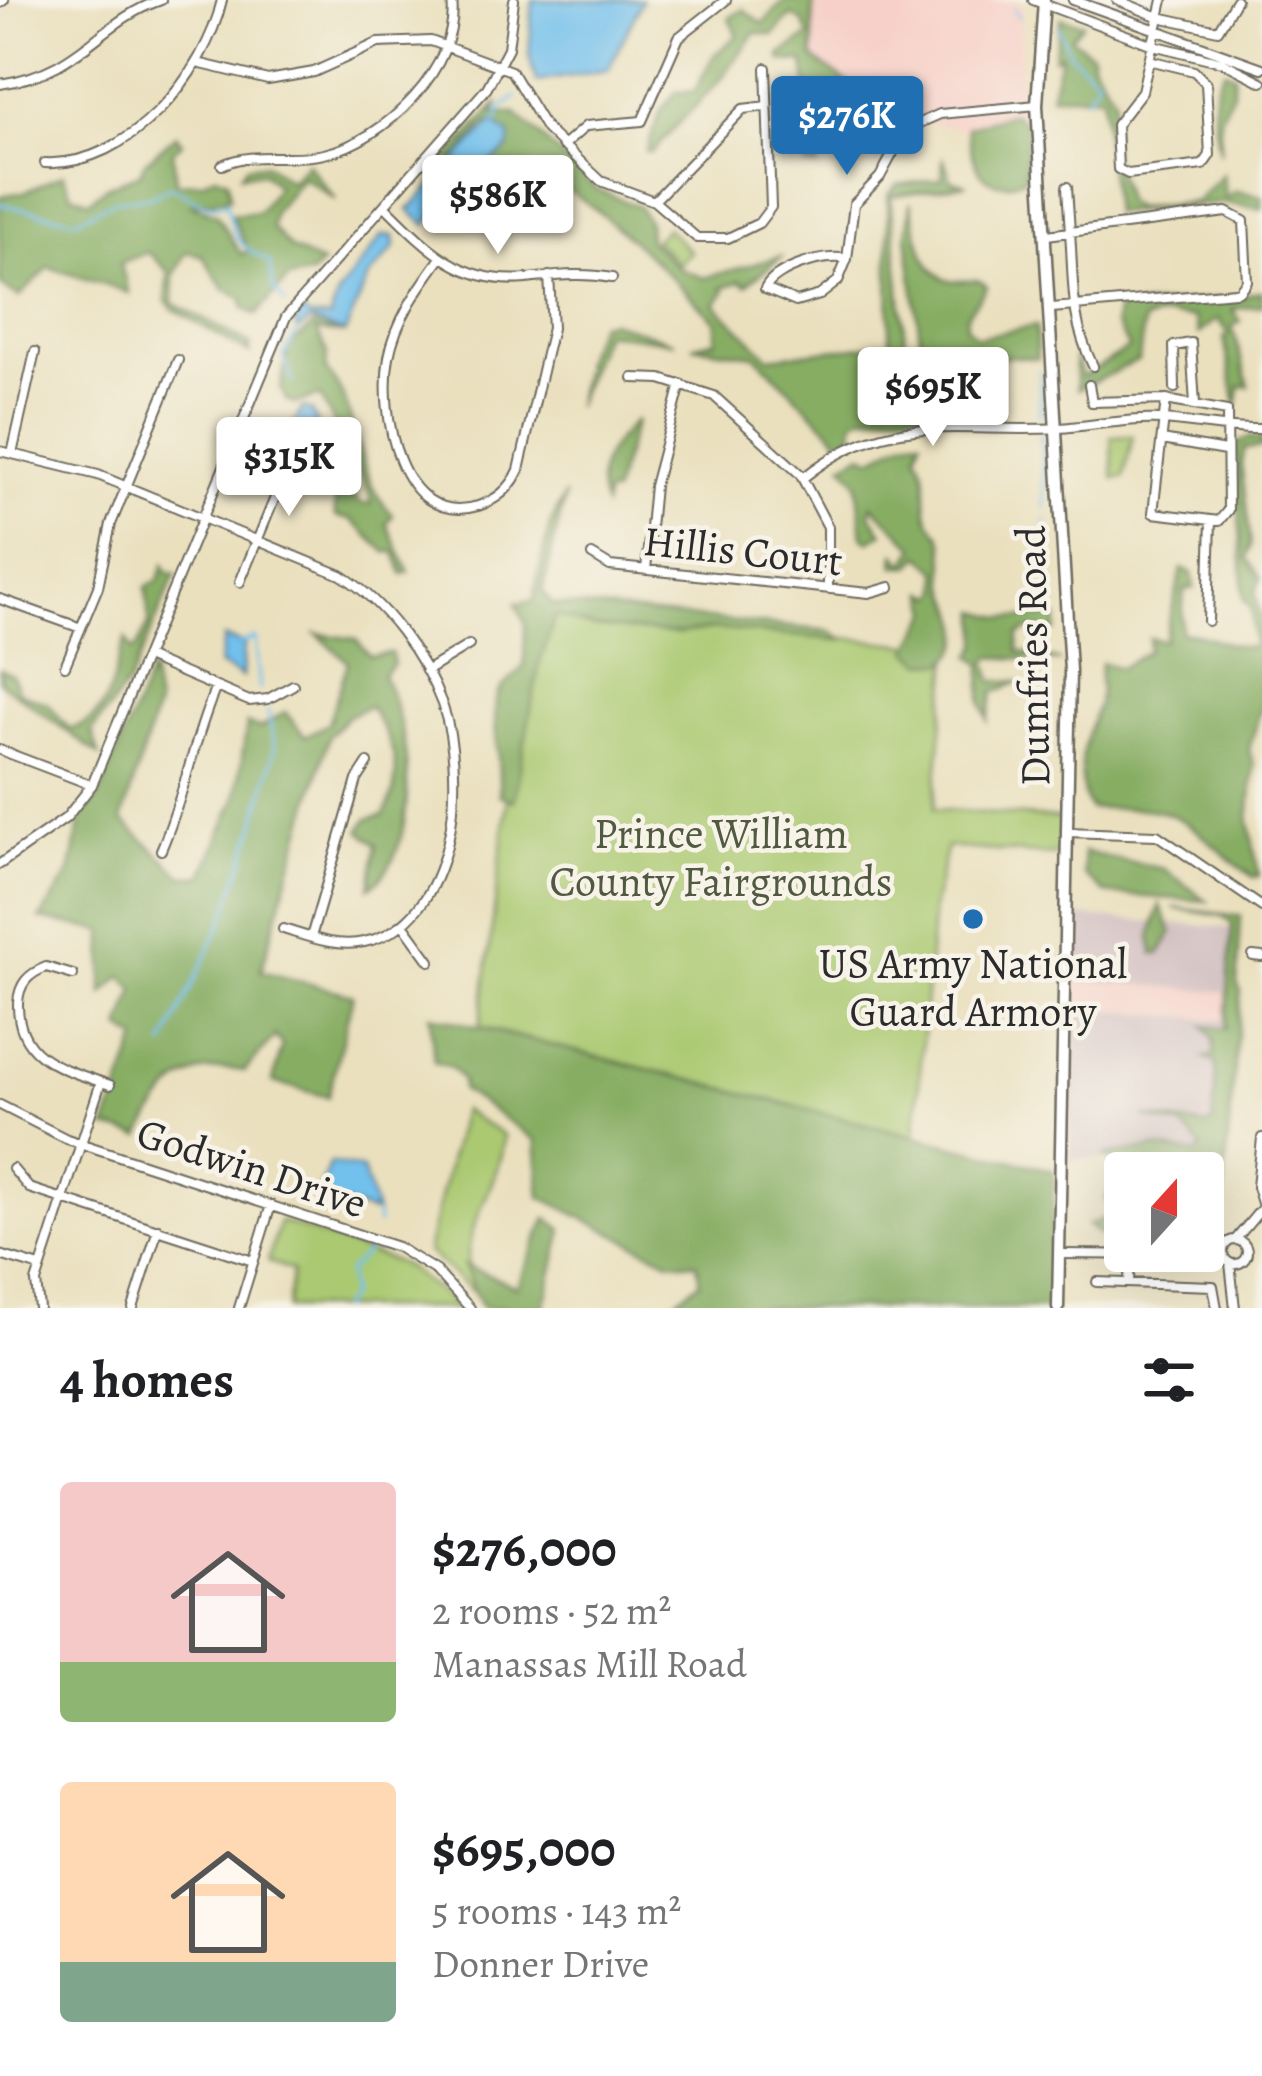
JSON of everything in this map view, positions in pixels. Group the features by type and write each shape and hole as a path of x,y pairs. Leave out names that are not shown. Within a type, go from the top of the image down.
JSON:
{"main road":[{"name":"Dumfries Road","path":"1042,1 1037,105 1069,608 1058,1308"}],"street":[{"path":"0,84 62,66 134,13 161,0"},
{"path":"45,163 78,160 121,138 163,105 197,63 222,0"},
{"path":"223,165 245,158 325,154 368,137 414,98 443,44 452,0"},
{"path":"0,864 66,818 92,785 286,317 387,208 501,67 512,35 514,0"},
{"path":"562,146 586,126 641,121 679,37 726,0"},
{"path":"1073,0 1155,33 1210,45 1262,68"},
{"path":"1118,0 1159,17 1212,28 1221,28 1237,0"},
{"path":"1149,60 1195,71 1206,83 1210,155 1203,165 1119,172 1117,122 1139,100 1162,0"},
{"path":"1042,1 1153,45 1222,62 1262,82"},
{"path":"197,63 268,80 314,72 391,40 443,44 518,78 539,121 562,146 609,187 654,201 704,241 728,238 764,218 773,200 766,68"},
{"path":"848,259 826,257 771,279 765,290 788,301 810,299 834,286 848,259 854,204 880,177 906,129 940,114 1037,105"},
{"path":"654,201 743,109 767,106"},
{"path":"1067,187 1074,327 1094,366"},
{"path":"387,208 440,259 487,278 612,278"},
{"path":"1047,235 1227,212 1244,222 1247,280 1239,291 1052,308"},
{"path":"440,259 397,329 386,389 393,441 404,470 425,496 449,507 486,503 510,486 519,470 552,328 549,276"},
{"path":"1175,388 1174,346 1191,343 1195,404"},
{"path":"12,454 34,352"},
{"path":"65,666 127,486 178,360"},
{"path":"632,378 681,384 723,401 803,478 828,527 828,589"},
{"path":"646,570 654,486 681,384"},
{"path":"1089,385 1092,402 1166,400 1227,411 1228,510 1223,519 1154,513 1166,400"},
{"path":"803,478 853,443 895,431 954,425 1060,428 1165,420 1227,430 1262,429"},
{"path":"1162,440 1225,451"},
{"path":"0,451 127,486 257,539 362,589 426,670 450,734 447,839 435,881 403,924 365,942 311,938 283,929"},
{"path":"241,582 280,483"},
{"path":"1208,621 1211,520"},
{"path":"187,564 208,532 231,528"},
{"name":"Hillis Court","path":"592,555 610,566 828,589 869,593 890,586"},
{"path":"0,599 81,628"},
{"path":"426,670 469,645"},
{"path":"146,657 256,701 292,685"},
{"path":"161,850 184,796 200,727 216,688"},
{"path":"0,749 92,785"},
{"path":"311,938 357,780 368,764"},
{"path":"1066,832 1157,836 1262,908"},
{"path":"403,924 430,961"},
{"path":"39,1308 34,1288 40,1267 80,1143 105,1084 41,1058 21,1036 18,997 26,978 53,967 73,975"},
{"name":"Godwin Drive","path":"0,1105 80,1143 406,1251 436,1271 470,1308"},
{"path":"1235,1287 1224,1247 1248,1227 1262,1206 1257,1187 1262,1138"},
{"path":"13,1168 26,1187 254,1261"},
{"path":"238,1308 271,1205"},
{"path":"1235,1308 1248,1227"},
{"path":"133,1308 158,1229"},
{"path":"1234,1241 1244,1245"},
{"path":"1059,1254 1104,1255"},
{"path":"0,1255 40,1267"},
{"path":"1224,1260 1241,1263"},
{"path":"1129,1272 1129,1283"},
{"path":"1097,1282 1213,1286 1217,1308"}],"shaded area":[{"path":"809,0 1011,0 1022,5 1019,128 972,132 884,113 817,117"},
{"path":"1076,916 1233,928 1229,992 1075,980"},
{"path":"1075,980 1229,992 1227,1020 1073,1008"},
{"path":"1073,1008 1227,1020 1218,1152 1104,1152 1104,1158 1069,1159"}],"green space":[{"path":"784,0 813,0 813,58 891,113 881,121 875,116 833,120 829,124 834,134 818,151 817,167 806,166 809,107 804,62 782,61 780,55 809,36 803,22 791,15 773,35 755,33 721,79 652,152 646,152 661,110 676,92 694,92 714,55 738,35 729,18 743,9 763,24"},
{"path":"1061,18 1083,23 1071,38 1092,54 1092,62 1114,97 1111,153 1126,203 1137,208 1196,202 1223,174 1225,198 1236,191 1262,196 1262,209 1225,203 1113,213 1102,95 1050,95 1061,55 1054,58"},
{"path":"1225,70 1234,74 1233,92 1220,116 1220,154 1214,99"},
{"path":"499,102 494,114 516,114 596,189 639,207 648,222 649,240 680,269 704,278 783,256 746,285 741,281 722,288 725,292 715,304 769,357 890,343 888,195 897,185 942,179 943,157 951,180 967,184 891,196 906,351 933,367 933,409 862,416 854,421 853,434 840,440 755,355 693,346 716,340 716,321 602,215 553,182 516,175 475,191 477,175 443,206 452,189 509,149 487,123 445,169 436,169"},
{"path":"1013,113 1026,124 1025,178 998,183 989,180 976,164 967,127"},
{"path":"176,135 182,142 173,152 176,183 202,182 215,175 228,180 230,198 192,205 216,214 241,254 248,251 231,215 259,212 277,186 263,173 241,174 246,166 266,164 290,182 307,163 336,200 303,177 274,212 272,228 291,249 322,264 311,274 288,279 256,315 244,308 242,297 224,289 202,255 186,252 174,275 173,303 250,344 249,353 173,309 166,300 169,272 148,252 120,263 129,293 49,267 19,297 0,285 0,196 25,192 63,174 72,194 89,201 108,186 141,173 144,163"},
{"path":"911,201 929,265 948,280 976,280 987,287 967,314 966,326 977,337 1036,326 1037,359 1011,356 965,362 961,411 950,409 947,358 938,344 921,343 907,236"},
{"path":"666,228 691,252 679,264 654,240"},
{"path":"1262,291 1262,306 1233,309 1241,322 1232,326 1249,386 1240,386 1237,408 1224,338 1229,334 1218,319 1199,334 1195,318 1164,315 1144,321 1139,360 1077,390 1074,357 1083,377 1129,348 1115,324 1118,308 1235,298"},
{"path":"610,321 675,342 604,332 575,407 586,353 599,323"},
{"path":"316,324 345,333 317,331 327,353 326,370 346,403 369,480 393,515 387,524 409,572 403,574 395,552 386,552 351,520 335,516 335,480 361,504 372,504 368,490 320,396 295,404 286,400 281,388 288,347"},
{"path":"636,420 613,494 606,494 604,506 599,480 605,458"},
{"path":"1133,436 1124,477 1114,478 1111,437"},
{"path":"1249,437 1262,439 1262,447 1245,449 1241,463 1251,545 1247,558 1261,578 1255,593 1262,624 1262,704 1249,750 1254,765 1249,821 1259,876 1253,877 1182,820 1148,810 1090,809 1081,769 1099,698 1101,663 1120,668 1148,651 1149,638 1164,641 1182,569 1192,573 1194,588 1184,590 1181,633 1254,647 1251,608 1244,599 1236,453 1238,443"},
{"path":"922,438 917,454 926,478 928,516 943,540 946,582 961,626 959,645 944,663 923,662 909,650 931,611 926,592 935,596 940,591 939,572 921,555 911,566 895,566 896,553 905,564 916,548 872,505 870,513 883,533 869,541 863,536 857,481 843,464 863,453 871,458 901,442"},
{"path":"565,495 543,591 552,604 831,631 841,640 716,629 678,634 593,627 555,616 539,665 514,801 499,795 496,702 524,665 525,623 516,603 533,601 550,525"},
{"path":"164,565 168,573 176,574 129,683 92,731 99,755 0,682 0,669 12,675 19,692 48,704 70,729 85,724 104,705 126,639 132,651 136,649 149,624 146,587 158,581"},
{"name":"Prince William County Fairgrounds","path":"531,605 950,649 934,809 1061,819 1061,856 947,847 933,905 915,1136 480,1027"},
{"path":"979,611 1004,618 1057,617 1056,631 1031,629 1019,635 1018,651 1060,661 992,657 987,662 993,681 1019,682 994,692 988,720 982,702 982,663 972,656 979,645"},
{"path":"317,634 356,639 370,656 391,653 394,663 382,676 400,724 407,786 398,845 387,870 370,887 377,844 360,831 367,819 384,815 391,800 394,758 369,706 347,717 329,736 261,971 353,995 328,1097 273,1082 282,1045 275,1036 245,1071 208,1070 180,1082 159,1105 141,1137 106,1128 138,1039 121,1029 135,989 122,976 103,994 104,931 40,919 70,873 82,815 97,800 151,671 157,706 122,820 183,876 203,876 236,798 247,724 260,728 285,712 305,736 328,724 348,662"},
{"path":"1083,852 1164,869 1207,901 1106,894 1084,875"},
{"path":"1160,905 1172,932 1160,954 1154,954 1151,937"},
{"path":"1173,908 1241,916 1237,984 1241,991 1224,1185 1224,1152 1199,1152 1202,1148 1183,1127 1143,1117 1205,1126 1213,1122 1216,1063 1204,1058 1214,1056 1213,1038 1204,1026 1226,1029 1232,924 1223,916"},
{"path":"430,1015 1054,1171 1049,1308 674,1308 678,1298 700,1282 697,1263 669,1261 541,1197 536,1140 462,1090 462,1080 451,1067 434,1062"},
{"path":"462,1110 504,1136 494,1178 472,1232 468,1270 473,1292 427,1251"},
{"path":"1156,1148 1183,1152 1130,1152"},
{"path":"547,1218 563,1230 544,1308 482,1308 464,1265 517,1287"},
{"path":"1104,1219 1104,1237 1102,1237 1088,1225"},
{"path":"280,1221 402,1264 460,1308 287,1308 292,1271 268,1261"}],"water":[{"path":"533,0 642,0 608,70 536,82 529,55"},
{"path":"493,122 511,136 509,149 452,189 426,225 409,210"},
{"path":"383,235 394,236 395,247 368,278 345,333 310,321 298,331 295,322 302,311 311,318 330,318 338,294"},
{"path":"302,408 312,411 318,424 288,436"},
{"path":"224,638 244,644 242,677 219,665"},
{"path":"330,1163 363,1170 376,1213 323,1199 320,1188"}],"waterway":[{"path":"1014,8 1019,17"},
{"path":"1058,27 1070,54 1098,79 1087,98"},
{"path":"496,123 501,109 516,97"},
{"path":"0,204 76,220 115,200 151,197 171,186 205,204 226,202 239,240 270,263 273,288 285,303"},
{"path":"293,382 283,357 298,331"},
{"path":"1040,371 1040,416"},
{"path":"1041,435 1045,508"},
{"path":"240,644 255,638 260,689"},
{"path":"164,1046 224,919 255,828 275,748 268,711"},
{"path":"376,1213 378,1224"},
{"path":"341,1308 350,1295 348,1271 368,1251"}],"place":[{"name":"US Army National Guard Armory","path":"973,919"}]}
